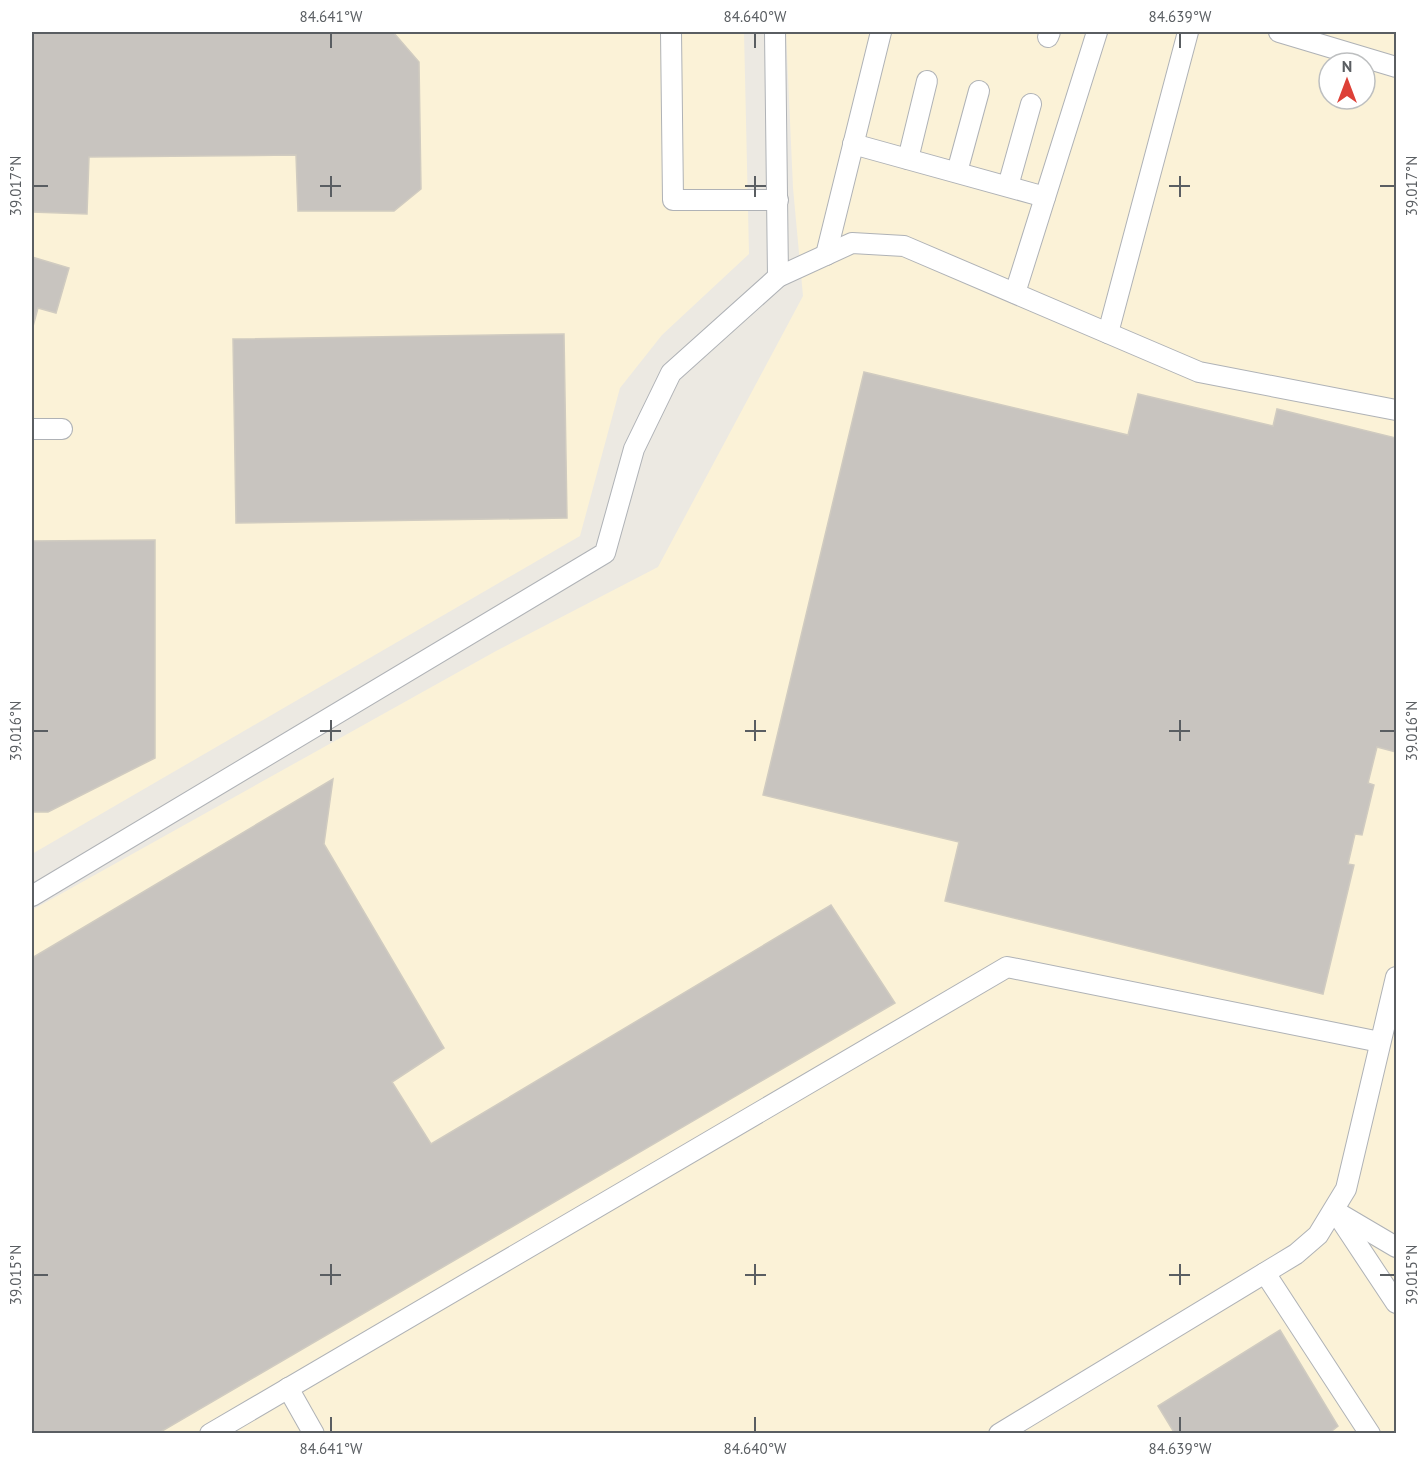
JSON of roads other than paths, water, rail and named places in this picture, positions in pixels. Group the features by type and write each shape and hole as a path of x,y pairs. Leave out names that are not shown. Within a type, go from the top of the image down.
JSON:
{"lane":[{"path":"671,32 673,200 778,200"},
{"path":"775,32 778,277"},
{"path":"826,255 881,32"},
{"path":"1015,293 1097,32"},
{"path":"1108,333 1188,32"},
{"path":"1279,32 1396,67"},
{"path":"908,159 927,81"},
{"path":"957,172 979,91"},
{"path":"1008,186 1031,104"},
{"path":"853,144 1045,197"},
{"path":"32,897 605,553 634,449 671,373 778,277 852,243 904,246 1199,372 1396,410"},
{"path":"32,429 62,429"},
{"path":"210,1434 1007,967 1380,1042"},
{"path":"999,1434 1296,1254 1318,1235 1335,1211 1346,1189 1396,977"},
{"path":"1335,1211 1396,1247"},
{"path":"1335,1211 1396,1303"},
{"path":"1265,1273 1370,1434"},
{"path":"288,1388 314,1434"}]}
